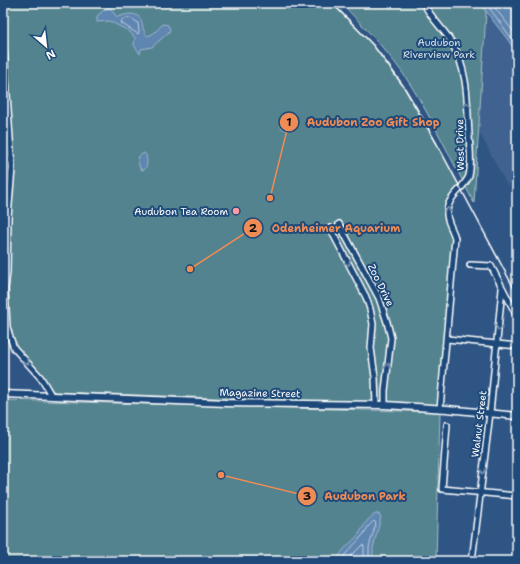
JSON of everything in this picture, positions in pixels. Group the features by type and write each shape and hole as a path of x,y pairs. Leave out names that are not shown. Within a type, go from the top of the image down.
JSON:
{"street":[{"name":"West Drive","path":"424,3 430,14 452,43 463,68 465,77 470,171 468,180 454,195 448,207 447,213 455,238 440,409"},
{"path":"3,36 12,160 12,184 5,289 7,327 14,348 41,378 51,395"},
{"path":"3,159 12,160"},
{"name":"Zoo Drive","path":"340,224 379,298 388,322 391,338 385,391 385,405"},
{"name":"Zoo Drive","path":"330,228 366,297 370,309 372,324 371,348 375,377 376,405"},
{"path":"470,265 491,266 517,316"},
{"name":"Walnut Street","path":"472,561 490,413 502,289"},
{"path":"447,339 517,346"},
{"name":"Magazine Street","path":"3,394 227,403 385,405 517,416"},
{"path":"447,425 442,489 517,496"}],"shaded area":[{"path":"486,12 510,42 517,54 517,185 516,182 509,183 509,185 507,185 479,132"}],"green space":[{"path":"3,3 332,3 367,39 399,79 423,119 460,187 447,213 455,238 438,406 55,392 46,386 26,362 10,337 6,311 12,160 5,69"},
{"name":"Audubon Riverview Park","path":"341,3 481,3 486,12 474,203 419,98 403,73 369,32"},
{"path":"3,400 440,412 436,561 4,561"}],"water":[{"path":"481,3 517,3 517,54 509,41 489,16"},
{"path":"110,8 117,17 131,14 139,17 145,33 148,36 154,33 163,24 168,25 170,29 169,32 152,47 141,49 140,54 134,45 135,38 129,31 109,21 97,22 97,16 104,10"},
{"path":"284,116 290,116 294,120 294,126 290,130 284,130 280,126 280,120"},
{"path":"144,153 146,155 147,163 144,170 140,169 138,161 139,156"},
{"path":"376,514 379,514 381,517 373,548 373,561 337,561 343,550 359,534 368,520"}],"railway":[{"path":"332,3 373,45 404,87 437,144 517,294"}],"place":[{"name":"Audubon Zoo Gift Shop","path":"270,198"},
{"name":"Audubon Tea Room","path":"236,211"},
{"name":"Odenheimer Aquarium","path":"190,269"},
{"name":"Audubon Park","path":"221,475"}]}
